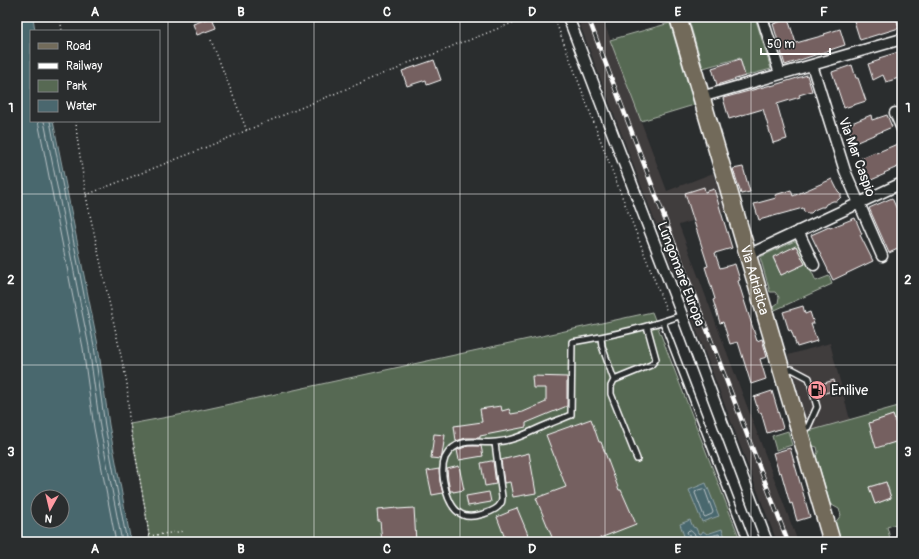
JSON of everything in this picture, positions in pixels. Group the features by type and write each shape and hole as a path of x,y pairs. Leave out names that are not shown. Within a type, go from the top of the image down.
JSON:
{"main road":[{"name":"Via Adriatica","path":"678,17 832,542"}],"street":[{"name":"Lungomare Europa","path":"568,17 767,542"},
{"path":"762,17 780,74"},
{"path":"701,97 902,38"},
{"name":"Via Mar Caspio","path":"812,65 845,171 882,256"},
{"path":"895,113 902,129"},
{"path":"748,255 902,183"},
{"path":"798,231 814,265"}],"lane":[{"path":"495,443 502,502 497,508 488,512 474,516 464,516 458,513 450,502 445,488 443,470 444,460 448,452 454,446 472,441 495,443 514,439 571,415 572,342 601,338 663,322 682,315"},
{"path":"663,322 747,542"},
{"path":"636,458 611,394 611,386 614,380 651,366 656,359 647,326"},
{"path":"601,338 602,346 614,380"},
{"path":"782,372 792,369 809,378 817,407 808,427 799,430"}],"path":[{"path":"60,17 62,30"},
{"path":"86,195 247,131 387,72 396,70 405,64 440,52 526,17"},
{"path":"554,17 616,181 666,307"},
{"path":"211,40 247,131"},
{"path":"76,122 86,195 127,383 129,419 150,542"},
{"path":"149,536 184,531"}],"shaded area":[{"path":"577,17 602,17 667,191 713,173 725,211 679,225 798,542 777,542"},
{"path":"830,343 850,420 809,431 788,355"}],"green space":[{"path":"688,17 755,17 771,69 745,76 740,58 703,68"},
{"path":"670,23 694,105 641,121 610,40"},
{"path":"797,240 816,281 829,276 832,284 775,310 774,306 778,303 779,297 775,292 770,292 760,257","holes":["796,246 805,264 781,275 773,258"]},
{"path":"652,312 741,542 150,542 130,424 184,414"},
{"path":"902,405 902,522 887,527 891,542 841,542 835,523 841,515 839,509 830,504 816,456 818,452 817,447 813,446 809,431","holes":["893,415 901,440 876,447 869,423","886,482 891,498 875,504 869,487"]},
{"path":"788,431 792,445 776,450 772,436"}],"water":[{"path":"17,17 33,17 35,30 30,30 30,122 53,122 98,345 109,425 131,542 17,542"},
{"path":"706,483 719,516 702,522 689,490"},
{"path":"690,520 693,527 696,528 698,533 701,534 703,531 707,534 722,529 727,542 693,542 685,539 680,524"}],"building":[{"path":"212,17 216,28 197,35 193,24"},
{"path":"869,17 896,17 899,28 860,40 854,21"},
{"path":"788,19 796,43 840,29 845,45 785,65 773,24"},
{"path":"902,51 902,77 886,82 883,75 873,80 868,64 880,60 879,58"},
{"path":"740,59 745,76 717,85 712,68"},
{"path":"434,60 441,80 427,85 426,80 407,86 402,71"},
{"path":"852,65 866,101 844,108 832,72"},
{"path":"807,75 812,91 799,95 800,97 777,104 787,139 773,143 763,109 729,119 723,98"},
{"path":"871,115 872,120 887,115 892,127 855,143 847,125"},
{"path":"902,142 902,165 869,181 859,159"},
{"path":"743,167 750,192 741,194 733,169"},
{"path":"832,179 841,194 841,197 838,200 826,204 824,207 814,210 811,213 804,212 803,208 759,220 754,204 776,198 775,195 791,190 793,196"},
{"path":"704,187 705,192 714,189 732,248 715,253 720,268 735,264 740,280 738,281 757,341 762,339 767,357 760,359 766,379 751,384 738,342 730,344 723,322 720,323 713,300 715,299 705,267 708,266 685,193"},
{"path":"892,198 902,221 902,247 889,253 869,208"},
{"path":"855,218 862,234 860,235 873,261 833,280 811,235"},
{"path":"796,246 805,264 781,275 773,257"},
{"path":"803,306 805,314 810,312 814,324 811,324 817,341 797,347 791,330 789,331 783,312"},
{"path":"532,376 567,377 567,406 526,423 526,427 480,436 480,438 466,438 456,441 454,426 482,422 480,409 501,406 502,411 509,409 511,414 523,412 546,402 546,388 533,388"},
{"path":"834,380 836,390 818,395 815,386"},
{"path":"772,391 783,428 767,433 761,412 759,413 754,397"},
{"path":"893,415 902,440 876,448 869,423"},
{"path":"591,419 619,490 621,490 636,524 590,542 554,542 536,498 566,487 546,435"},
{"path":"434,434 445,435 441,459 431,458"},
{"path":"468,446 481,446 483,456 459,460 457,450"},
{"path":"790,448 810,517 797,521 792,503 790,504 781,472 779,473 773,453"},
{"path":"529,453 536,493 513,497 510,482 504,483 501,460"},
{"path":"493,461 496,484 485,486 481,463"},
{"path":"459,466 464,490 453,492 450,491 447,469"},
{"path":"439,469 443,493 432,495 427,471"},
{"path":"886,482 891,498 875,504 869,487"},
{"path":"489,492 491,502 468,506 466,496"},
{"path":"414,508 416,542 382,542 380,521 378,521 377,510"},
{"path":"517,508 530,542 520,542 518,537 506,541 497,517"}],"railway":[{"path":"588,17 788,542"}],"place":[{"name":"Enilive","path":"817,390"}]}
